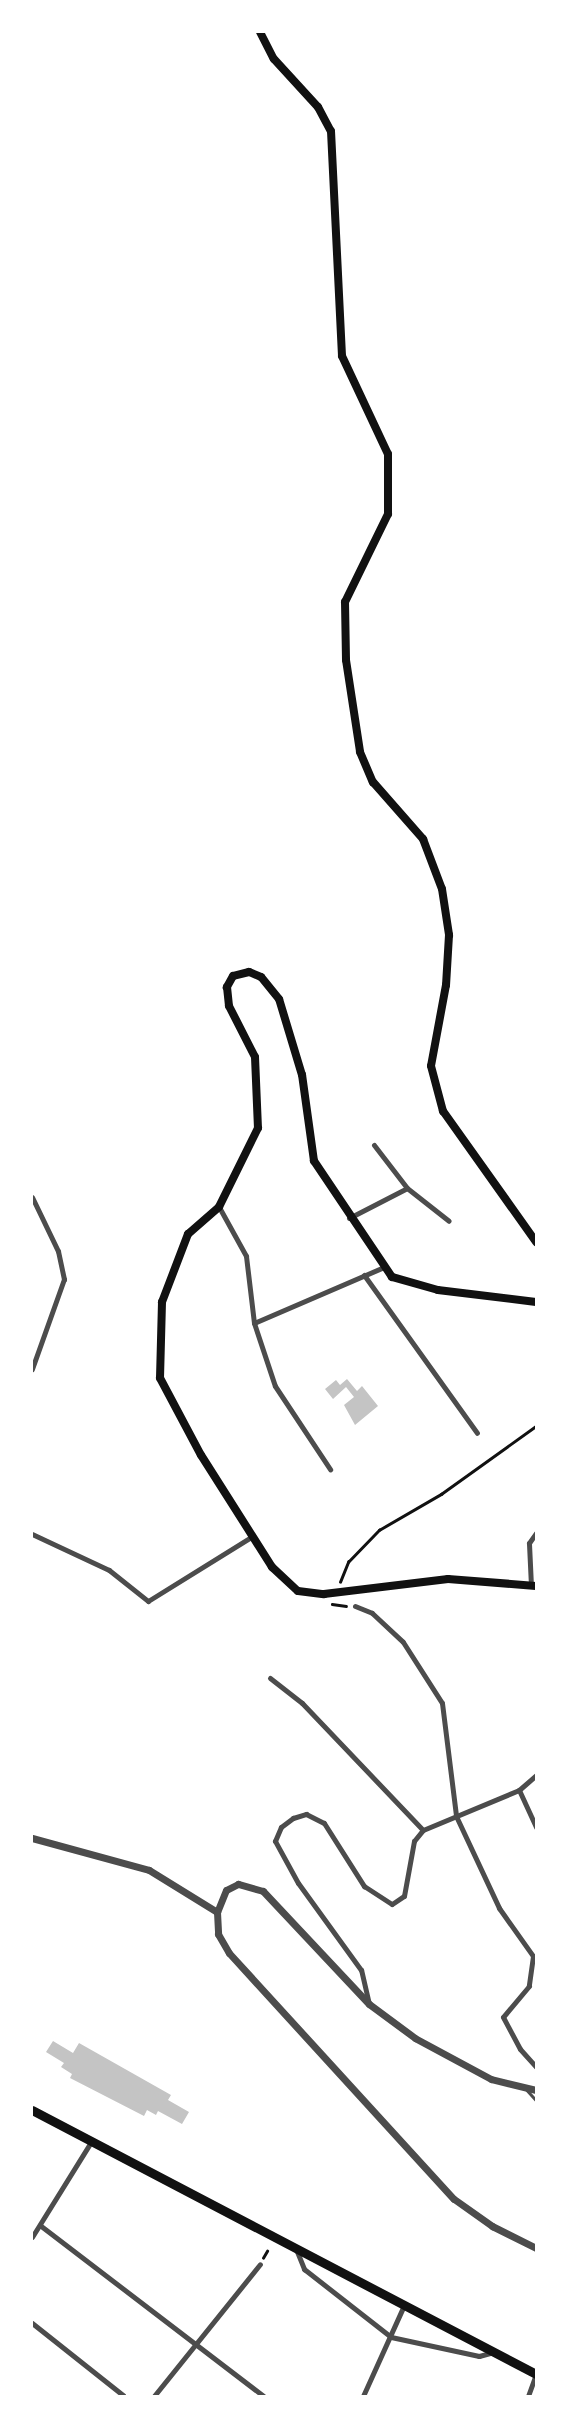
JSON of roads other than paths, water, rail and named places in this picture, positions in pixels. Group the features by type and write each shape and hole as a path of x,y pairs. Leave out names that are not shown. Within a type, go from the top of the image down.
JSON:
{"main road":[{"path":"260,32 274,59 318,107 331,131 342,356 388,454 388,514 345,601 346,660 360,752 373,782 423,839 442,889 449,935 446,985 431,1066 443,1111 537,1242"},
{"path":"534,1586 448,1579 310,1593 290,1586 272,1567 240,1517 160,1378 162,1302 188,1234 219,1208 258,1128 255,1057 229,1006 227,987 233,976 249,972 261,977 279,999 302,1075 314,1161 349,1218 392,1278 438,1290 537,1302"},
{"path":"32,2110 536,2374"}],"street":[{"path":"374,1146 407,1188 449,1221"},
{"path":"349,1218 407,1188"},
{"path":"32,1197 64,1271 63,1288 32,1369"},
{"path":"219,1208 246,1256 254,1322 275,1386 330,1469"},
{"path":"254,1322 384,1267"},
{"path":"364,1275 477,1433"},
{"path":"534,1586 529,1543 537,1533"},
{"path":"32,1534 109,1570 148,1601 253,1536"},
{"path":"355,1606 372,1614 403,1642 442,1703 448,1781 456,1816 499,1908 533,1956 529,1986 503,2017 520,2049 537,2067"},
{"path":"270,1678 302,1703 423,1830"},
{"path":"369,2004 361,1970 298,1883 275,1841 281,1827 293,1818 306,1814 324,1823 364,1886 392,1904 404,1896 414,1841 423,1830 519,1790 537,1775"},
{"path":"519,1790 537,1827"},
{"path":"32,1838 149,1870 217,1912"},
{"path":"537,2090 527,2090 441,2054 369,2004 263,1891 238,1884 226,1890 217,1912 218,1934 229,1953 454,2199 492,2226 537,2248"},
{"path":"32,2237 91,2142"},
{"path":"41,2226 263,2396"},
{"path":"296,2249 303,2269 391,2337 479,2356 495,2352"},
{"path":"154,2396 260,2264"},
{"path":"363,2396 404,2305"},
{"path":"32,2323 124,2396"},
{"path":"528,2396 536,2374"}],"lane":[{"path":"527,2090 537,2100"}]}
